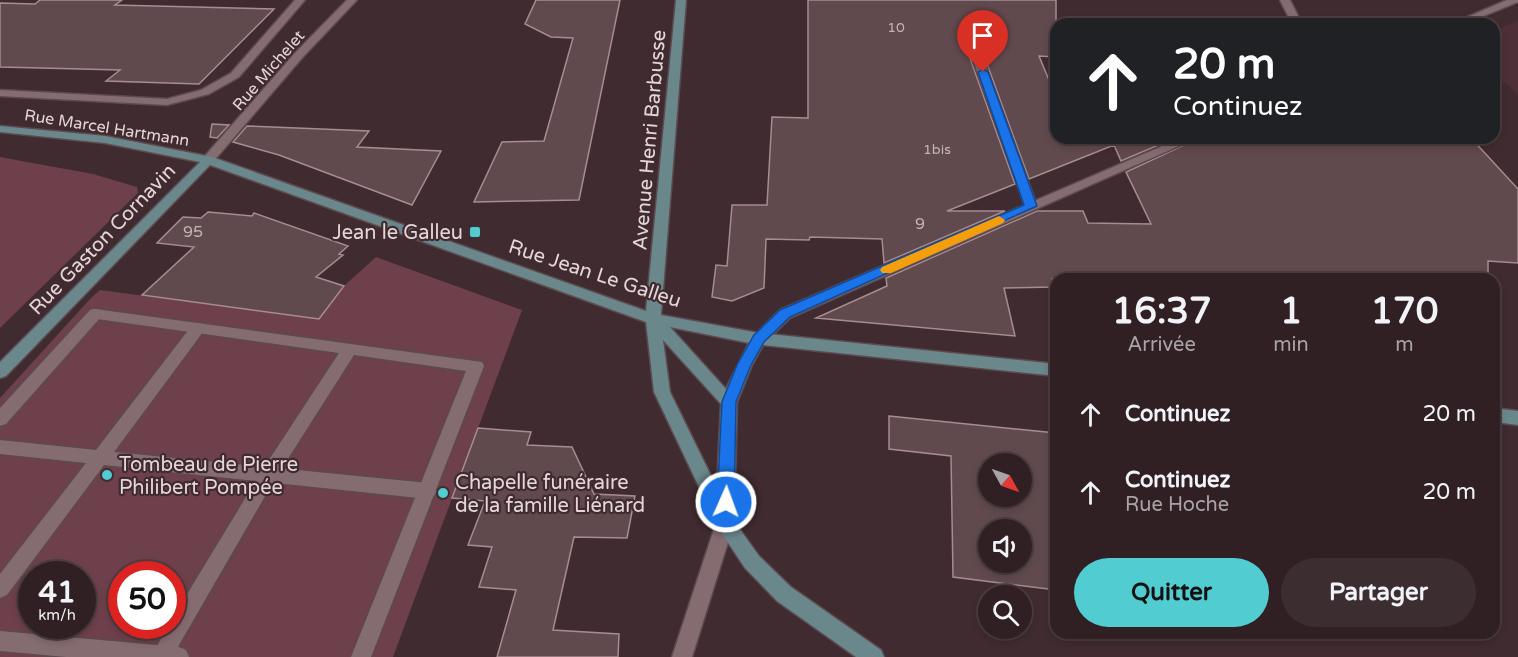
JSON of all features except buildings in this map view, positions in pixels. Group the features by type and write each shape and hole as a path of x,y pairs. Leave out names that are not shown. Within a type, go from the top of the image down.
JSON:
{"main road":[{"name":"Avenue Henri Barbusse","path":"681,0 653,319 662,392 725,523 752,562 784,594 874,657"},
{"name":"Rue Marcel Hartmann","path":"0,129 54,132 158,148 208,160"},
{"name":"Rue Jean Le Galleu","path":"208,160 653,319 759,339 1050,369"},
{"name":"Rue Gaston Cornavin","path":"0,372 208,160"},
{"path":"653,319 729,402"},
{"path":"725,523 729,402 744,365 759,339"},
{"path":"1500,416 1518,418"}],"street":[{"path":"0,93 167,102 205,92 235,75 300,0"},
{"name":"Rue Michelet","path":"208,160 298,56 352,0"},
{"path":"1285,0 1294,18"},
{"path":"1471,18 1515,0"},
{"path":"969,32 1031,206"},
{"path":"759,339 785,314 1177,144"},
{"path":"0,419 95,314 476,366 362,657"},
{"path":"0,589 198,328"},
{"path":"0,641 167,656 269,474 350,349"},
{"path":"0,447 428,491"},
{"path":"682,657 725,523"}],"shaded area":[{"path":"1518,21 1518,95 1506,83 1500,82 1500,28"},
{"path":"0,157 93,174 137,187 138,193 0,328"},
{"path":"376,257 522,310 393,657 0,657 0,398 91,298 100,290 319,319 344,286"}],"slow traffic":[{"path":"886,270 999,220"}],"place":[{"name":"Jean le Galleu","path":"475,232"},
{"name":"Tombeau de Pierre Philibert Pompée","path":"107,475"},
{"name":"Chapelle funéraire de la famille Liénard","path":"443,493"}],"route":[{"path":"726,502 729,402 744,365 759,339 772,326 785,314 1031,206 983,72"}]}
